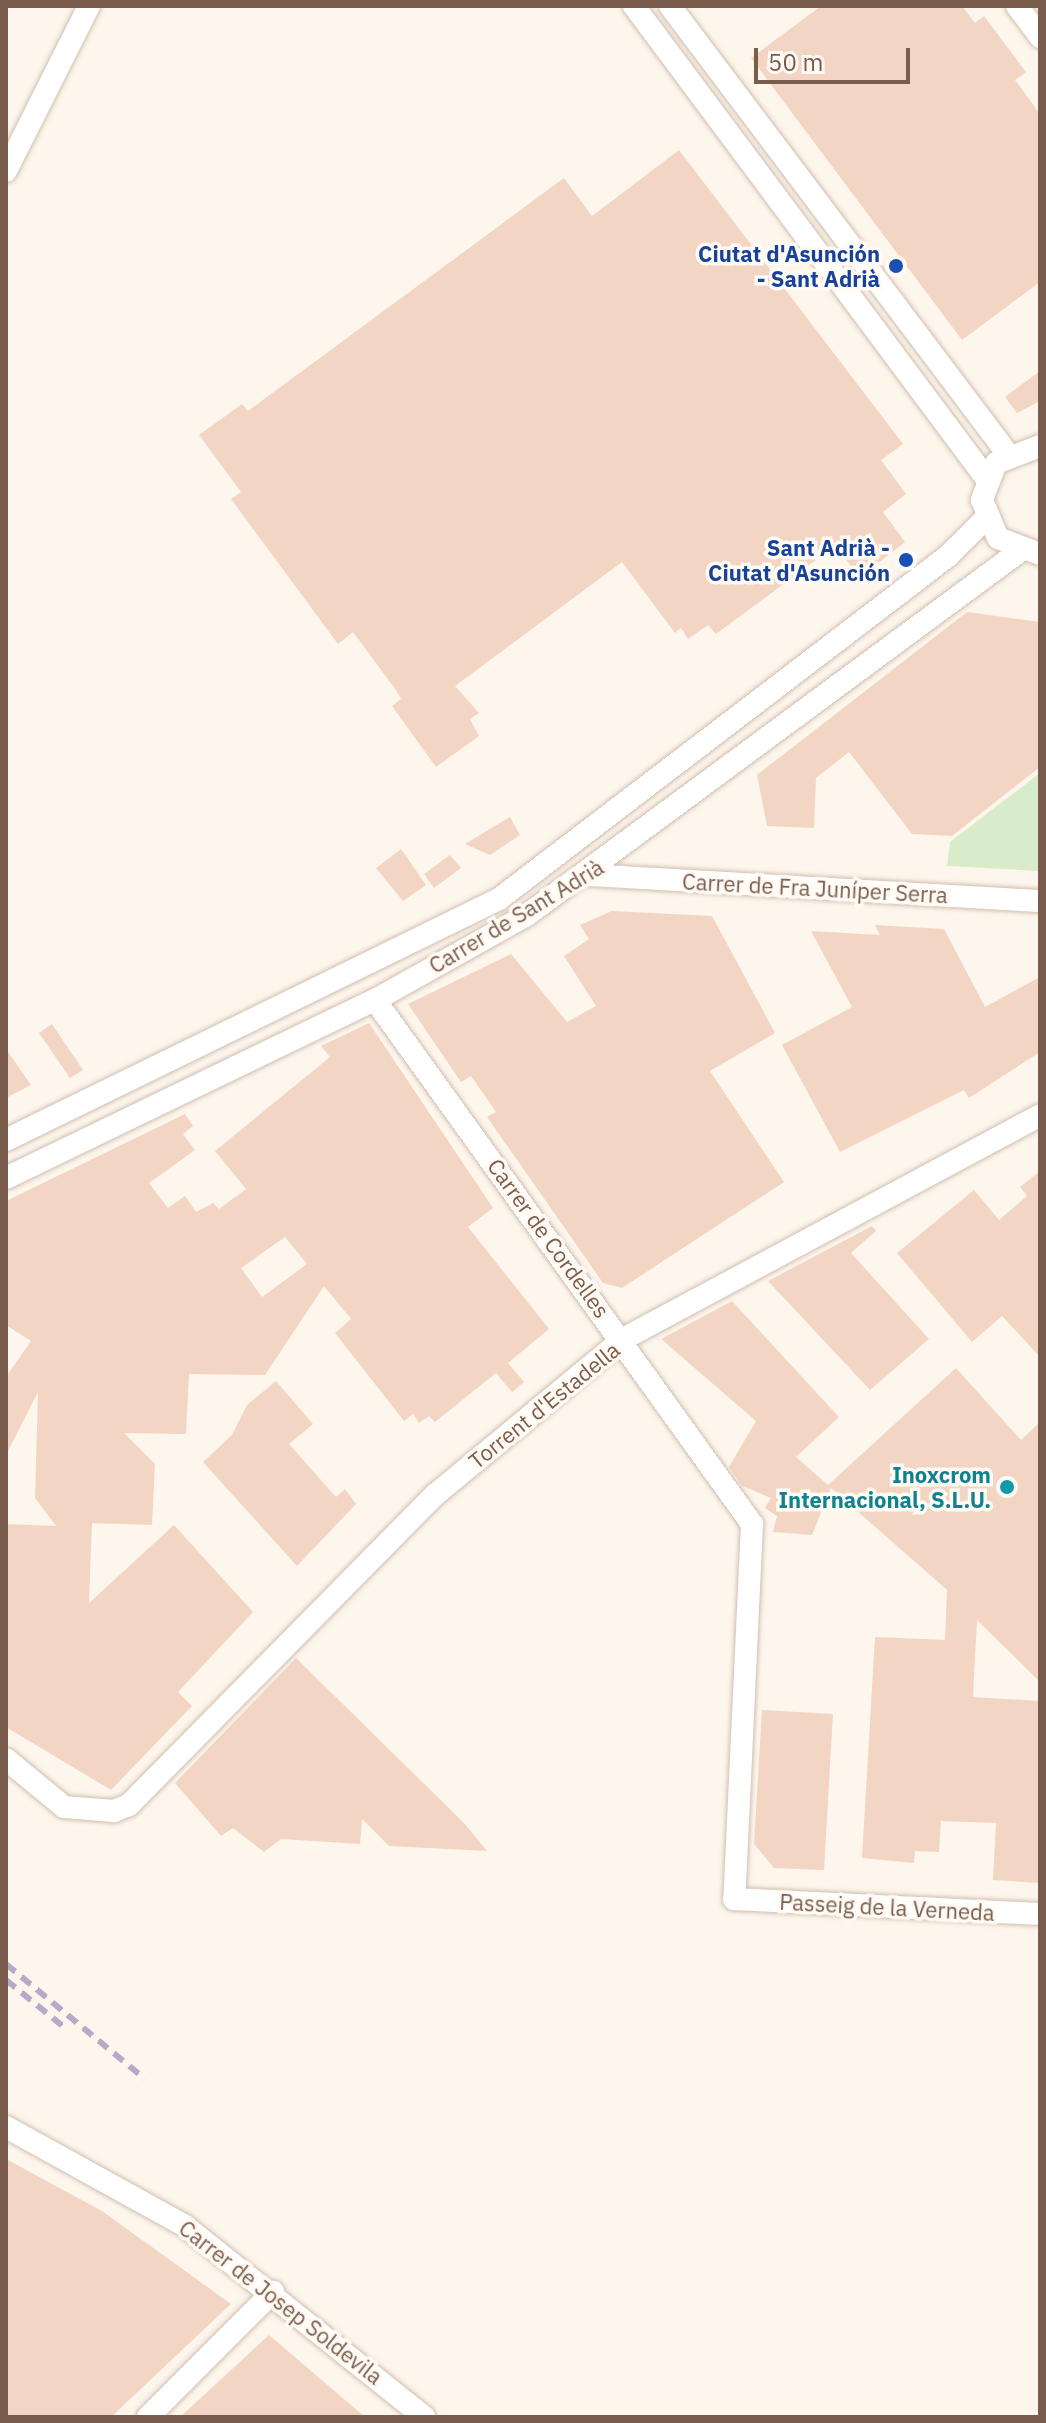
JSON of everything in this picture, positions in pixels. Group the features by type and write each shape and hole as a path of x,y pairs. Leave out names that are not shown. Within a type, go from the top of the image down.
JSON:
{"street":[{"path":"6,171 89,6"},
{"path":"634,6 986,478 985,519 1030,553"},
{"path":"670,6 1007,453"},
{"path":"1017,6 1040,37"},
{"path":"986,478 1007,453 1040,446"},
{"name":"Carrer de Sant Adrià","path":"6,1140 499,899 948,556 985,519"},
{"name":"Carrer de Sant Adrià","path":"6,1178 375,1000 589,875 1030,553"},
{"name":"Carrer de Fra Juníper Serra","path":"589,875 1040,901"},
{"name":"Carrer de Cordelles","path":"375,1000 623,1339 752,1524 734,1899"},
{"name":"Torrent d'Estadella","path":"6,1759 64,1807 114,1811 129,1805 435,1495 623,1339 1040,1115"},
{"name":"Passeig de la Verneda","path":"734,1899 1040,1914"},
{"name":"Carrer de Josep Soldevila","path":"6,2127 142,2198 273,2292 424,2417"},
{"path":"148,2417 273,2292"}],"green space":[{"path":"1040,773 1040,871 947,866 950,842"}],"building":[{"path":"821,6 962,6 975,23 984,16 1026,72 1015,80 1040,114 1040,282 962,340 751,58"},
{"path":"679,150 903,444 881,460 906,494 883,512 905,542 859,578 836,545 716,634 708,625 688,639 681,628 675,633 622,562 455,686 479,713 470,719 479,736 436,767 392,706 401,699 396,690 353,632 338,644 231,499 241,492 199,435 242,404 248,411 564,178 592,216"},
{"path":"1040,371 1040,401 1017,413 1005,397"},
{"path":"967,612 1040,622 1040,767 952,836 912,834 849,752 816,778 814,828 767,826 757,775"},
{"path":"510,817 520,835 490,855 465,844"},
{"path":"401,849 426,885 403,901 376,868"},
{"path":"450,855 461,868 434,888 424,874"},
{"path":"612,911 712,916 775,1033 710,1071 784,1182 622,1288 603,1283 487,1117 496,1112 471,1076 461,1082 408,1004 511,954 567,1022 596,1006 564,956 589,939 580,925"},
{"path":"875,925 944,929 985,1007 1040,977 1040,1052 969,1098 964,1090 840,1152 782,1045 852,1007 811,931 880,935"},
{"path":"369,1023 493,1208 468,1227 549,1329 508,1363 524,1382 512,1392 496,1373 435,1422 429,1416 419,1423 413,1414 404,1421 335,1333 351,1319 324,1286 265,1375 189,1374 186,1434 124,1433 155,1464 152,1525 92,1523 89,1603 174,1525 253,1612 178,1692 192,1706 111,1790 6,1727 6,1524 56,1526 35,1498 38,1392 6,1455 6,1377 31,1341 6,1325 6,1201 185,1114 193,1126 183,1134 195,1150 149,1183 168,1208 185,1196 196,1212 213,1203 219,1209 246,1189 215,1151 330,1057 321,1046","holes":["285,1237 307,1264 262,1297 241,1268"]},
{"path":"52,1024 83,1070 70,1078 39,1033"},
{"path":"6,1049 31,1085 6,1098"},
{"path":"1040,1171 1040,1357 1002,1316 972,1342 897,1253 974,1190 999,1220 1027,1196 1020,1187"},
{"path":"872,1226 876,1231 851,1253 929,1339 870,1390 768,1281"},
{"path":"732,1301 839,1417 796,1457 828,1485 956,1368 1021,1440 1040,1422 1040,1682 977,1620 973,1697 1040,1701 1040,1883 993,1880 996,1823 941,1821 939,1852 915,1851 914,1863 862,1858 875,1637 945,1640 947,1590 831,1488 812,1535 773,1532 777,1516 765,1508 771,1498 742,1486 729,1467 756,1421 661,1339"},
{"path":"276,1381 313,1424 289,1444 336,1497 345,1489 356,1504 297,1566 203,1462 232,1435 247,1405"},
{"path":"296,1658 464,1823 487,1851 389,1846 362,1819 360,1844 281,1839 264,1852 233,1828 221,1836 175,1783"},
{"path":"762,1710 833,1714 824,1870 774,1868 754,1844"},
{"path":"6,2159 102,2211 231,2304 111,2417 6,2417"},
{"path":"269,2335 365,2417 180,2417"}],"railway":[{"path":"6,1964 145,2079"},
{"path":"6,1980 65,2028"}],"place":[{"name":"Ciutat d'Asunción - Sant Adrià","path":"896,266"},
{"name":"Sant Adrià - Ciutat d'Asunción","path":"906,560"},
{"name":"Inoxcrom Internacional, S.L.U.","path":"1007,1487"}]}
